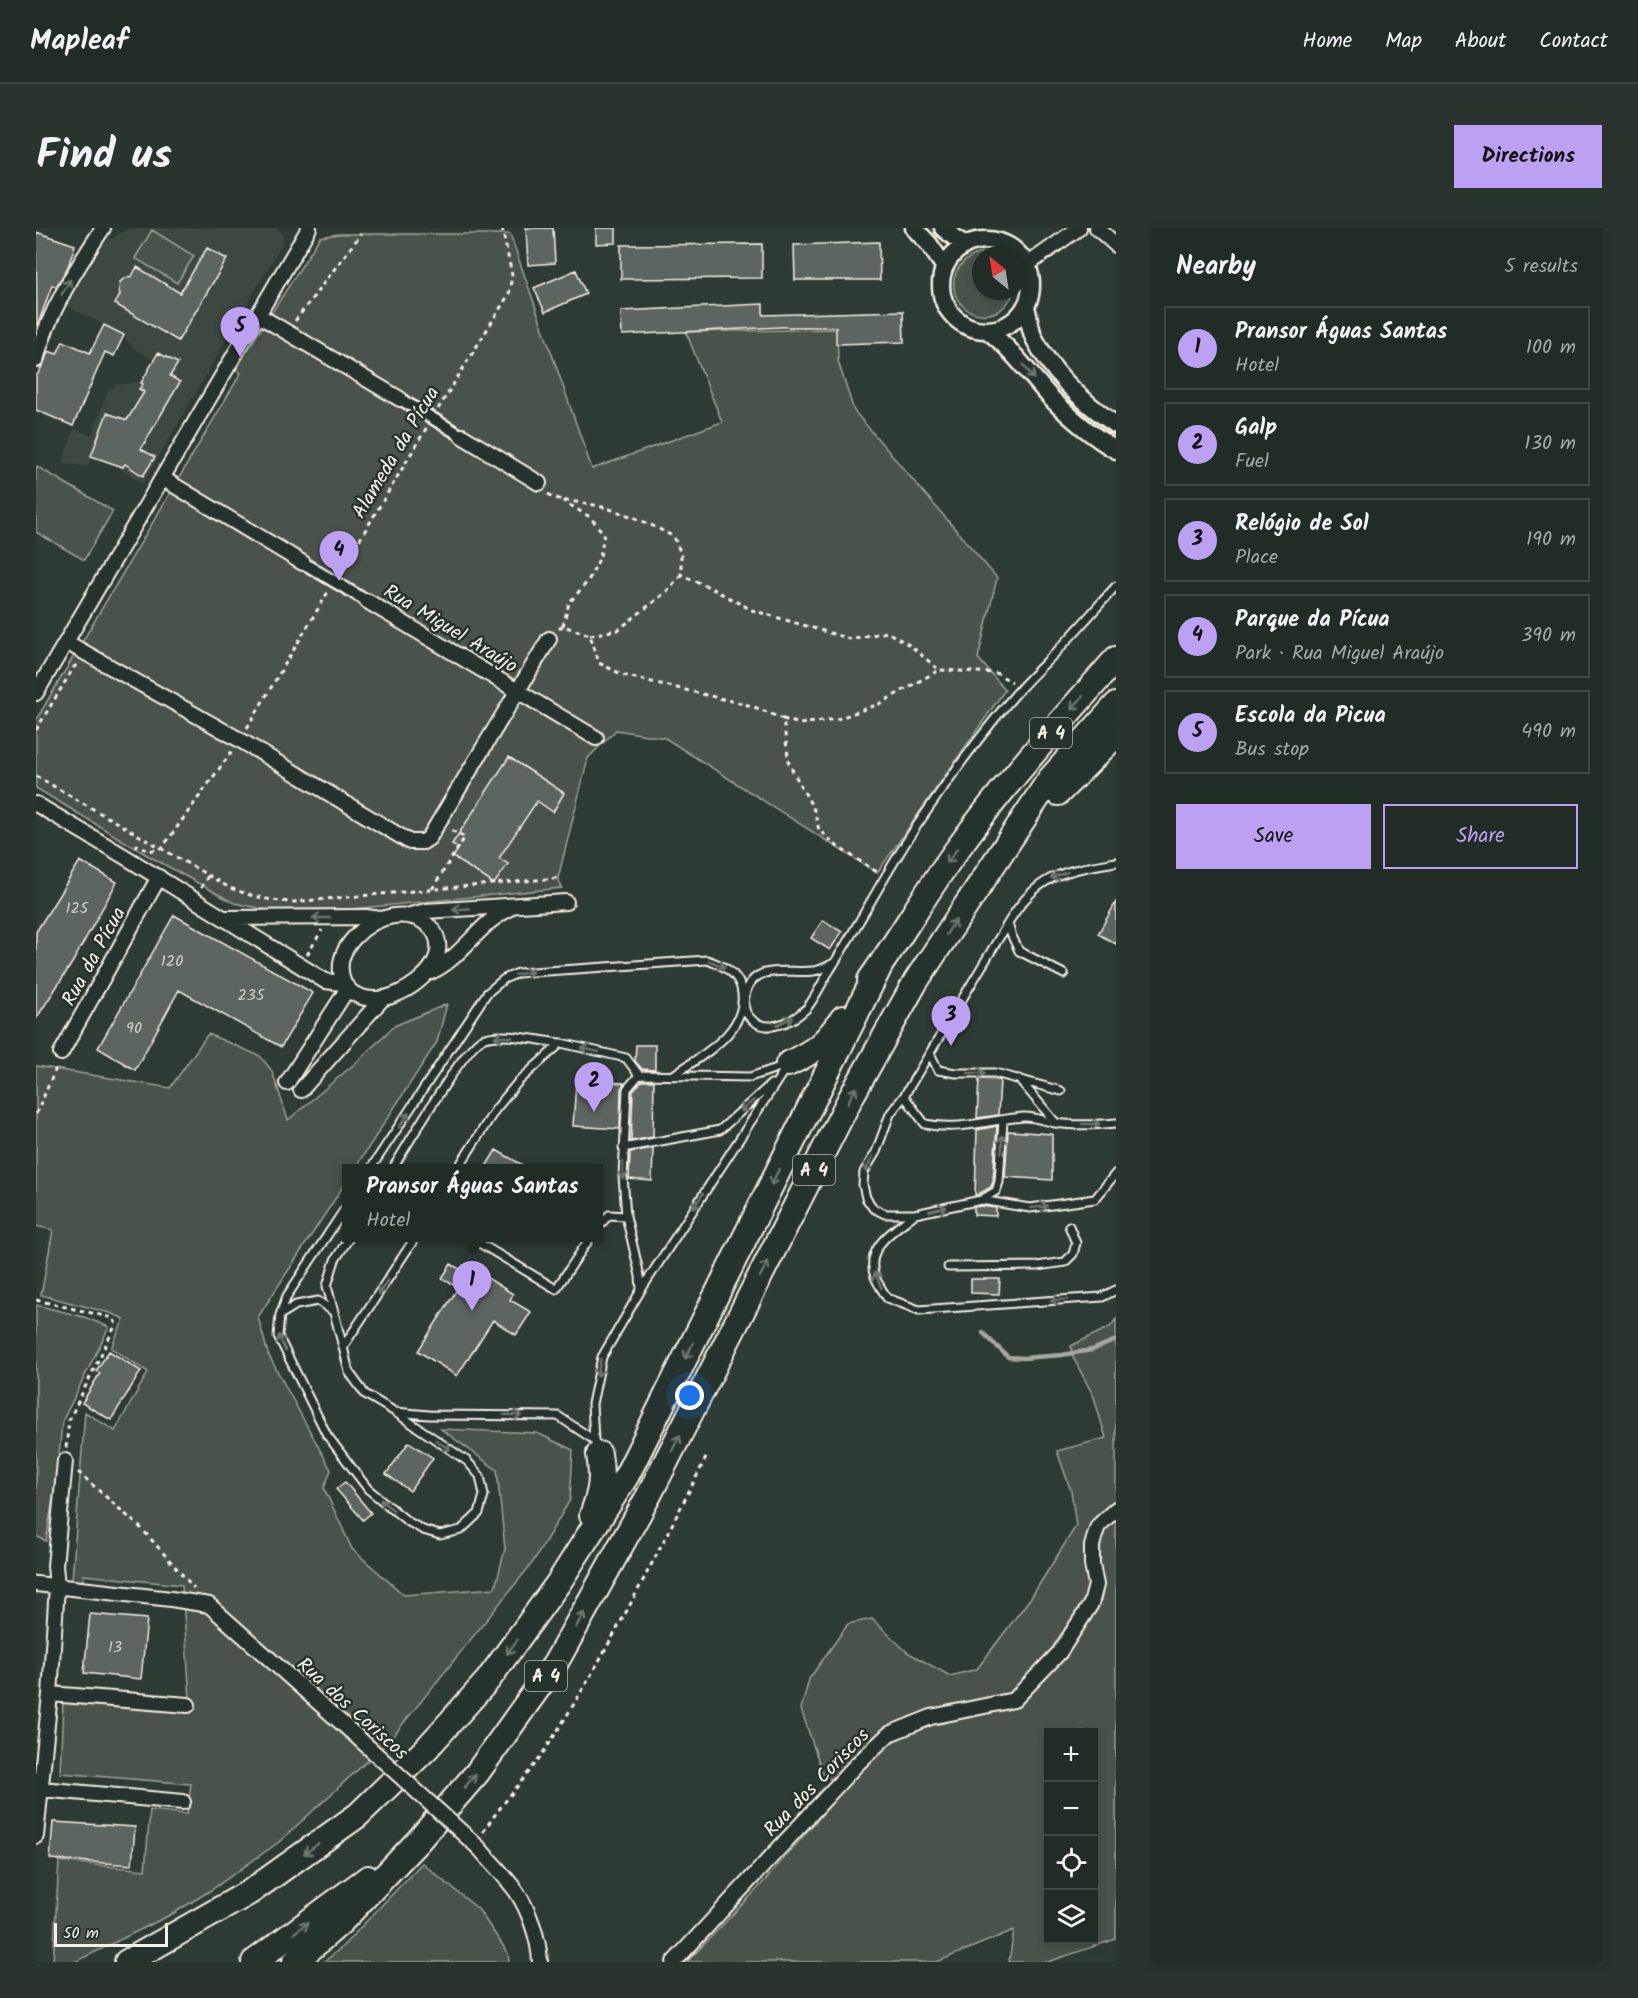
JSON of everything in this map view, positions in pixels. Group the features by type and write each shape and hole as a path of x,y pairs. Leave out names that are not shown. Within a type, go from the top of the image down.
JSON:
{"highway":[{"name":"A 4","path":"127,1962 250,1892 358,1815 427,1748 488,1680 559,1582 627,1474 879,968 974,826 1038,747 1116,658"},
{"name":"A 4","path":"295,1962 341,1922 418,1841 477,1773 555,1664 649,1495 850,1099 916,981 1050,779 1116,705"},
{"path":"998,856 1116,735"},
{"path":"788,1064 813,1052 829,1037 879,968"},
{"path":"559,1582 564,1562 591,1518 600,1494 602,1473 597,1447"},
{"name":"A 4","path":"254,1962 418,1841"}],"street":[{"path":"36,360 41,341 61,297 81,260 103,228"},
{"path":"36,693 309,228"},
{"path":"914,228 944,266"},
{"path":"943,228 964,245"},
{"path":"1027,265 1079,228"},
{"path":"1097,228 1116,245"},
{"path":"978,241 999,242 1018,253 1027,265 1031,286 1026,307 1017,319 1004,328 988,331 973,329 959,322 948,311 942,297 940,282 944,266 952,254 964,245 978,241"},
{"path":"1026,307 1033,336 1047,360 1083,399 1116,425"},
{"path":"258,315 539,483"},
{"path":"988,331 1006,345 1046,392 1073,419 1114,449"},
{"name":"Rua Miguel Araújo","path":"162,478 596,738"},
{"path":"66,642 240,740 410,842 423,842 429,838 438,825 549,639"},
{"path":"36,804 159,877 325,981 346,986"},
{"name":"Rua da Pícua","path":"61,1053 159,877"},
{"path":"222,918 366,917 380,919 426,911 566,902"},
{"path":"426,974 441,967 490,921 512,906"},
{"path":"380,919 363,930 344,952 340,966 346,986 354,994 363,998 383,998 409,988 436,962 438,949 436,939 428,924 410,915"},
{"path":"287,1083 346,986"},
{"path":"301,1090 383,998"},
{"path":"36,1836 50,1694 57,1586 55,1566 65,1461"},
{"name":"Rua dos Coriscos","path":"674,1962 856,1765 889,1734 931,1717 1014,1700 1059,1653 1092,1604 1096,1585 1092,1564 1092,1546 1098,1526 1116,1509"},
{"path":"36,1584 209,1605"},
{"name":"Rua dos Coriscos","path":"209,1605 479,1848 517,1892 531,1922 540,1953 540,1962"},
{"path":"50,1694 188,1705"},
{"path":"41,1789 183,1802"}],"lane":[{"path":"374,1164 487,993 504,979 518,973 707,960 724,965 740,983 746,1012 755,1023 771,1027 787,1022 807,1008 872,901 884,876 959,766 1021,687 1116,586"},
{"path":"1003,1120 999,1182 996,1191 981,1200 915,1214 885,1214 873,1208 866,1198 863,1185 864,1172 876,1152 890,1114 904,1096 1019,905 1035,887 1056,875 1116,862"},
{"path":"1008,923 1019,951 1064,974"},
{"path":"672,1076 722,1041 739,1021 748,985 755,977 770,971 815,971 834,963"},
{"path":"396,1164 465,1055 482,1039 500,1036 561,1043 626,1058 639,1076"},
{"path":"461,1164 495,1110 518,1082 561,1043"},
{"path":"930,1053 938,1070 956,1073 995,1073 1062,1091"},
{"path":"641,1290 640,1276 626,1216 623,1148 627,1089 639,1076 750,1077 788,1064"},
{"path":"623,1148 720,1130 765,1090 788,1064"},
{"path":"597,1447 592,1404 602,1356 641,1290 788,1064"},
{"path":"1019,1079 1056,1123"},
{"path":"904,1096 925,1124 936,1126 983,1124 1025,1116 1056,1123 1098,1125 1116,1123"},
{"path":"981,1200 1030,1208 1095,1199 1116,1173"},
{"path":"342,1213 287,1296 280,1315 278,1336 327,1435 368,1489 407,1521 423,1530 440,1535 461,1530 479,1513 484,1496 480,1476 467,1461 364,1394 349,1372 327,1286 335,1260 346,1242"},
{"path":"915,1214 879,1242 874,1258 874,1275 887,1298 908,1306 919,1310 1102,1297 1116,1290"},
{"path":"603,1222 609,1215 626,1216"},
{"path":"948,1267 1037,1266 1065,1262 1073,1254 1076,1244 1069,1226"},
{"path":"343,1347 412,1242"},
{"path":"478,1242 556,1289 587,1242"},
{"path":"280,1315 296,1305 318,1301 334,1312"},
{"path":"394,1412 429,1415 558,1416 597,1447"}],"path":[{"name":"Alameda da Pícua","path":"162,849 240,740 432,418 509,294 512,275 502,228"},
{"path":"286,332 361,234"},
{"path":"539,483 547,493 590,517 604,534 600,557 588,581 568,603 563,626 549,639"},
{"path":"562,500 595,505 653,525 675,537 681,554 681,575 666,592 618,630 590,635 563,626"},
{"path":"681,575 752,610 850,639 887,632 911,646 939,670"},
{"path":"590,635 599,663 623,675 752,706 800,724 837,718 879,704 939,670 996,673 1021,687"},
{"path":"36,730 74,667 77,664 83,667 90,655"},
{"path":"783,719 789,764 814,810 819,830 838,847 884,876"},
{"path":"36,776 230,888 275,901 293,902 558,878"},
{"path":"432,889 465,837 438,825"},
{"path":"36,1114 54,1075 61,1053"},
{"path":"36,1300 113,1318 116,1324 69,1420 65,1461 142,1529 209,1605"},
{"path":"483,1832 498,1808 547,1747 598,1665 707,1456"}],"shaded area":[{"path":"135,228 277,228 283,234 283,242 143,484 112,463 92,456 87,467 62,463 74,429 92,435 108,391 117,385 141,382 155,361 133,348 124,335 63,304 109,238 113,239 119,233"},
{"path":"152,230 194,256 177,283 135,258"},
{"path":"339,234 510,234 592,469 722,422 686,332 837,329 838,361 854,411 997,578 978,658 1005,690 877,873 665,738 616,730 588,758 558,878 562,888 351,909 272,911 234,903 147,855 36,788 36,720 241,373 236,369 320,237"},
{"path":"972,257 972,300 1010,300 1002,308 996,312 982,314 970,311 961,304 955,294 954,283 957,271 965,261"},
{"path":"36,466 113,511 84,560 36,532"},
{"path":"447,1004 437,1042 358,1164 342,1164 342,1188 258,1317 268,1354 331,1470 324,1488 352,1549 404,1595 495,1588 505,1549 497,1470 441,1429 537,1433 573,1450 570,1500 533,1562 390,1740 279,1842 174,1913 75,1962 53,1962 59,1861 145,1870 150,1810 187,1814 191,1784 60,1773 63,1703 191,1713 182,1585 84,1575 83,1581 72,1580 85,1412 115,1431 148,1372 111,1348 124,1319 110,1313 41,1295 53,1230 36,1226 36,1066 170,1088 208,1034 260,1056 272,1071 288,1120 359,1060 394,1026"},
{"path":"36,1305 84,1317 109,1327 62,1422 58,1467 46,1541 36,1536"},
{"path":"1116,1319 1116,1939 1048,1962 1009,1962 1014,1930 937,1962 687,1962 761,1885 844,1789 823,1774 801,1709 809,1679 848,1624 872,1619 907,1652 950,1676 977,1669 1032,1596 1076,1526 1071,1491 1057,1451 1106,1438 1094,1397 1073,1357 1071,1346 1110,1327"},
{"path":"422,1863 478,1909 508,1953 509,1962 324,1962 342,1947"}],"building":[{"path":"526,228 553,228 555,263 528,265"},
{"path":"596,228 616,228 616,243 596,244"},
{"path":"36,232 75,245 68,267 56,287 52,285 37,327"},
{"path":"879,242 880,280 795,280 794,245"},
{"path":"762,244 762,278 621,279 621,245"},
{"path":"207,248 227,259 178,341 115,304 120,295 120,282 132,276 137,267 180,293"},
{"path":"576,270 586,294 545,312 534,288"},
{"path":"763,304 763,315 903,311 904,342 836,344 836,327 782,327 622,335 621,311"},
{"path":"104,325 124,335 114,356 105,352 73,426 36,410 36,377 48,351 57,354 63,341 90,353"},
{"path":"158,353 178,363 170,376 180,382 141,449 155,457 143,476 125,464 123,467 91,456 107,413 127,420 144,392 139,389 143,384 141,383"},
{"path":"509,757 564,793 553,812 537,801 499,858 508,864 494,884 453,857 459,848 452,844"},
{"path":"80,861 117,882 72,963 36,1019 36,932"},
{"path":"1116,902 1116,944 1098,934"},
{"path":"174,915 313,993 281,1047 179,990 135,1070 98,1048"},
{"path":"823,920 842,932 830,950 811,938"},
{"path":"636,1045 655,1045 655,1070 642,1069 635,1061"},
{"path":"979,1079 1000,1080 998,1115 977,1118"},
{"path":"576,1081 624,1083 621,1089 620,1129 573,1126"},
{"path":"642,1081 654,1081 653,1137 631,1141 633,1091"},
{"path":"997,1126 993,1181 991,1187 975,1196 977,1130"},
{"path":"1008,1131 1052,1134 1052,1180 1005,1177"},
{"path":"653,1148 652,1181 629,1179 630,1152"},
{"path":"496,1150 521,1164 487,1164"},
{"path":"974,1207 996,1208 996,1216 974,1215"},
{"path":"451,1264 466,1273 470,1267 513,1294 510,1300 531,1312 516,1335 493,1320 457,1376 418,1351 458,1288 442,1278"},
{"path":"971,1279 1000,1279 999,1294 971,1293"},
{"path":"109,1351 141,1371 111,1420 82,1403 100,1373 96,1371"},
{"path":"409,1442 433,1458 410,1491 386,1474"},
{"path":"345,1482 371,1513 363,1520 336,1489"},
{"path":"90,1614 147,1619 141,1679 84,1673"},
{"path":"53,1822 135,1827 132,1865 50,1859"}],"waterway":[{"path":"983,1333 1008,1357 1023,1358 1092,1350 1116,1340"}],"place":[{"name":"Escola da Picua","path":"240,357"},
{"name":"Parque da Pícua","path":"339,581"},
{"name":"Relógio de Sol","path":"951,1046"},
{"name":"Galp","path":"594,1112"},
{"name":"Pransor Águas Santas","path":"472,1311"}]}
